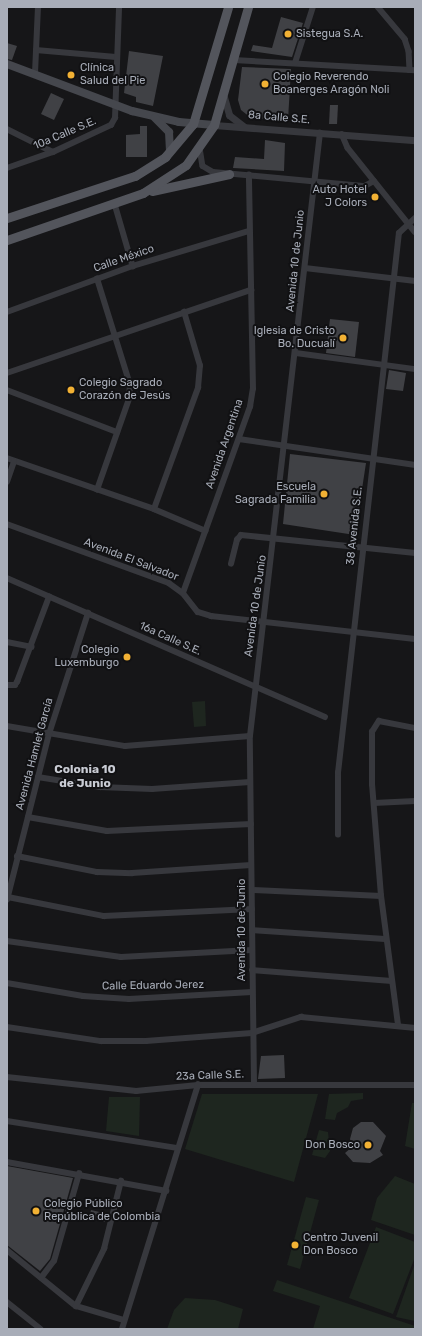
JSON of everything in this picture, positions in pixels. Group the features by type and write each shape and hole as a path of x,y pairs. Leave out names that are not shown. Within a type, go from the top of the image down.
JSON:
{"main road":[{"path":"7,218 135,176 160,162 193,124 228,7"},
{"path":"143,193 177,173 200,148 214,125 224,97 248,7"},
{"path":"7,64 35,73 115,106 193,124 214,125"},
{"path":"153,116 169,131 170,152"},
{"path":"7,240 115,204 143,193 229,174"}],"street":[{"path":"35,73 38,7"},
{"path":"115,106 119,7"},
{"path":"295,63 313,7"},
{"path":"234,60 413,70 409,51 404,39 378,7"},
{"path":"36,50 116,57"},
{"path":"224,97 229,115 243,126"},
{"name":"10a Calle S.E.","path":"7,168 53,152 111,125 115,106"},
{"name":"8a Calle S.E.","path":"214,125 342,134"},
{"path":"7,129 53,152"},
{"name":"Avenida 10 de Junio","path":"254,1084 252,1033 250,736 254,687 276,538 305,268 316,183 320,133"},
{"path":"415,140 342,134 345,144 415,232"},
{"path":"200,148 204,168 229,174 316,183 365,186 374,181"},
{"name":"Avenida Argentina","path":"183,593 239,439 253,389 249,175"},
{"path":"115,204 133,266"},
{"path":"408,223 415,218"},
{"name":"38 Avenida S.E.","path":"338,835 338,773 385,365 393,279 399,233 408,223"},
{"name":"Calle México","path":"7,312 133,266 249,231"},
{"path":"305,268 415,281"},
{"path":"97,279 130,385 129,399 97,490"},
{"path":"7,373 114,334 251,290"},
{"path":"154,509 198,388 200,366 184,312"},
{"path":"296,353 415,369"},
{"path":"7,390 117,432"},
{"path":"239,439 415,465"},
{"path":"7,458 14,462 154,509 206,531"},
{"path":"7,482 14,462"},
{"name":"Avenida El Salvador","path":"7,524 169,583 183,593 198,612 264,622 415,639"},
{"path":"231,564 238,536 276,538 415,553"},
{"name":"16a Calle S.E.","path":"7,578 254,687 326,717"},
{"path":"7,685 15,685 32,647 49,597"},
{"name":"Avenida Hamlet García","path":"7,899 49,734 88,614"},
{"path":"7,642 32,647"},
{"path":"398,1026 385,938 381,896 374,803 372,732 376,723 384,721 415,728"},
{"path":"7,726 125,746 250,736"},
{"path":"38,778 100,787 152,789 250,782"},
{"path":"374,803 415,801"},
{"path":"28,817 107,831 251,824"},
{"path":"17,856 97,872 132,873 252,865"},
{"path":"252,890 381,896"},
{"path":"7,899 104,916 252,909"},
{"path":"252,930 385,938"},
{"path":"7,942 120,958 252,950"},
{"path":"252,970 392,981"},
{"name":"Calle Eduardo Jerez","path":"7,983 83,996 129,999 252,992"},
{"path":"7,1027 101,1041 146,1041 252,1033 301,1017 415,1028"},
{"name":"23a Calle S.E.","path":"7,1077 108,1090 136,1091 198,1085 415,1085"},
{"path":"122,1329 198,1085"},
{"path":"7,1121 178,1148"},
{"path":"7,1162 121,1181 166,1191"},
{"path":"41,1278 54,1261 79,1174"},
{"path":"76,1306 104,1249 121,1181"},
{"path":"7,1250 76,1306 124,1320"},
{"path":"7,1302 41,1329"}],"shaded area":[{"path":"205,701 206,726 194,727 192,702"},
{"path":"363,1093 363,1099 351,1101 348,1107 337,1113 335,1120 325,1119 329,1094"},
{"path":"202,1094 318,1094 294,1182 185,1149"},
{"path":"109,1097 140,1097 139,1136 106,1131"},
{"path":"412,1103 415,1103 415,1149 405,1146"},
{"path":"319,1130 328,1132 330,1151 325,1158 312,1155"},
{"path":"395,1176 415,1184 415,1235 371,1220 377,1198"},
{"path":"306,1197 319,1200 300,1269 287,1265"},
{"path":"376,1227 415,1242 415,1257 393,1314 349,1298"},
{"path":"415,1263 415,1321 396,1317"},
{"path":"277,1280 415,1326 415,1329 313,1329 320,1306 273,1291"},
{"path":"185,1298 215,1300 243,1309 238,1329 167,1329 174,1310"}],"building":[{"name":"Sistegua S.A.","path":"281,17 303,23 292,57 251,51 253,45 272,48"},
{"path":"7,43 17,46 12,60 7,59"},
{"path":"129,51 163,56 153,106 136,102 136,97 124,93"},
{"name":"Colegio Reverendo Boanerges Aragón Noli","path":"242,67 291,69 288,120 251,118 241,110 238,100"},
{"path":"51,93 64,99 54,120 41,114"},
{"path":"330,105 338,105 337,124 329,124"},
{"path":"140,126 147,126 147,157 126,157 126,135 140,134"},
{"path":"265,140 285,143 284,171 233,168 235,157 264,159"},
{"name":"Iglesia de Cristo Bo. Ducualí","path":"330,319 359,322 355,357 326,353"},
{"path":"389,370 406,373 403,391 386,389"},
{"name":"Escuela Sagrada Familia","path":"290,454 366,463 355,535 283,524"},
{"path":"284,1055 285,1078 258,1079 261,1056"},
{"name":"Don Bosco","path":"361,1122 373,1122 386,1136 380,1151 383,1155 370,1163 353,1162 345,1153 352,1147 350,1139 353,1128"},
{"name":"Colegio Público República de Colombia","path":"7,1166 73,1178 50,1259 40,1271 7,1245"},
{"path":"91,1210 108,1214 105,1222 89,1218"}],"place":[{"name":"Sistegua S.A.","path":"288,34"},
{"name":"Clínica Salud del Pie","path":"71,75"},
{"name":"Colegio Reverendo Boanerges Aragón Noli","path":"265,84"},
{"name":"Auto Hotel J Colors","path":"375,197"},
{"name":"Iglesia de Cristo Bo. Ducualí","path":"343,338"},
{"name":"Colegio Sagrado Corazón de Jesús","path":"71,390"},
{"name":"Escuela Sagrada Familia","path":"324,494"},
{"name":"Colegio Luxemburgo","path":"127,657"},
{"name":"Don Bosco","path":"368,1145"},
{"name":"Colegio Público República de Colombia","path":"36,1211"},
{"name":"Centro Juvenil Don Bosco","path":"295,1245"}],"district":[{"name":"Colonia 10 de Junio","path":"85,777"}]}
